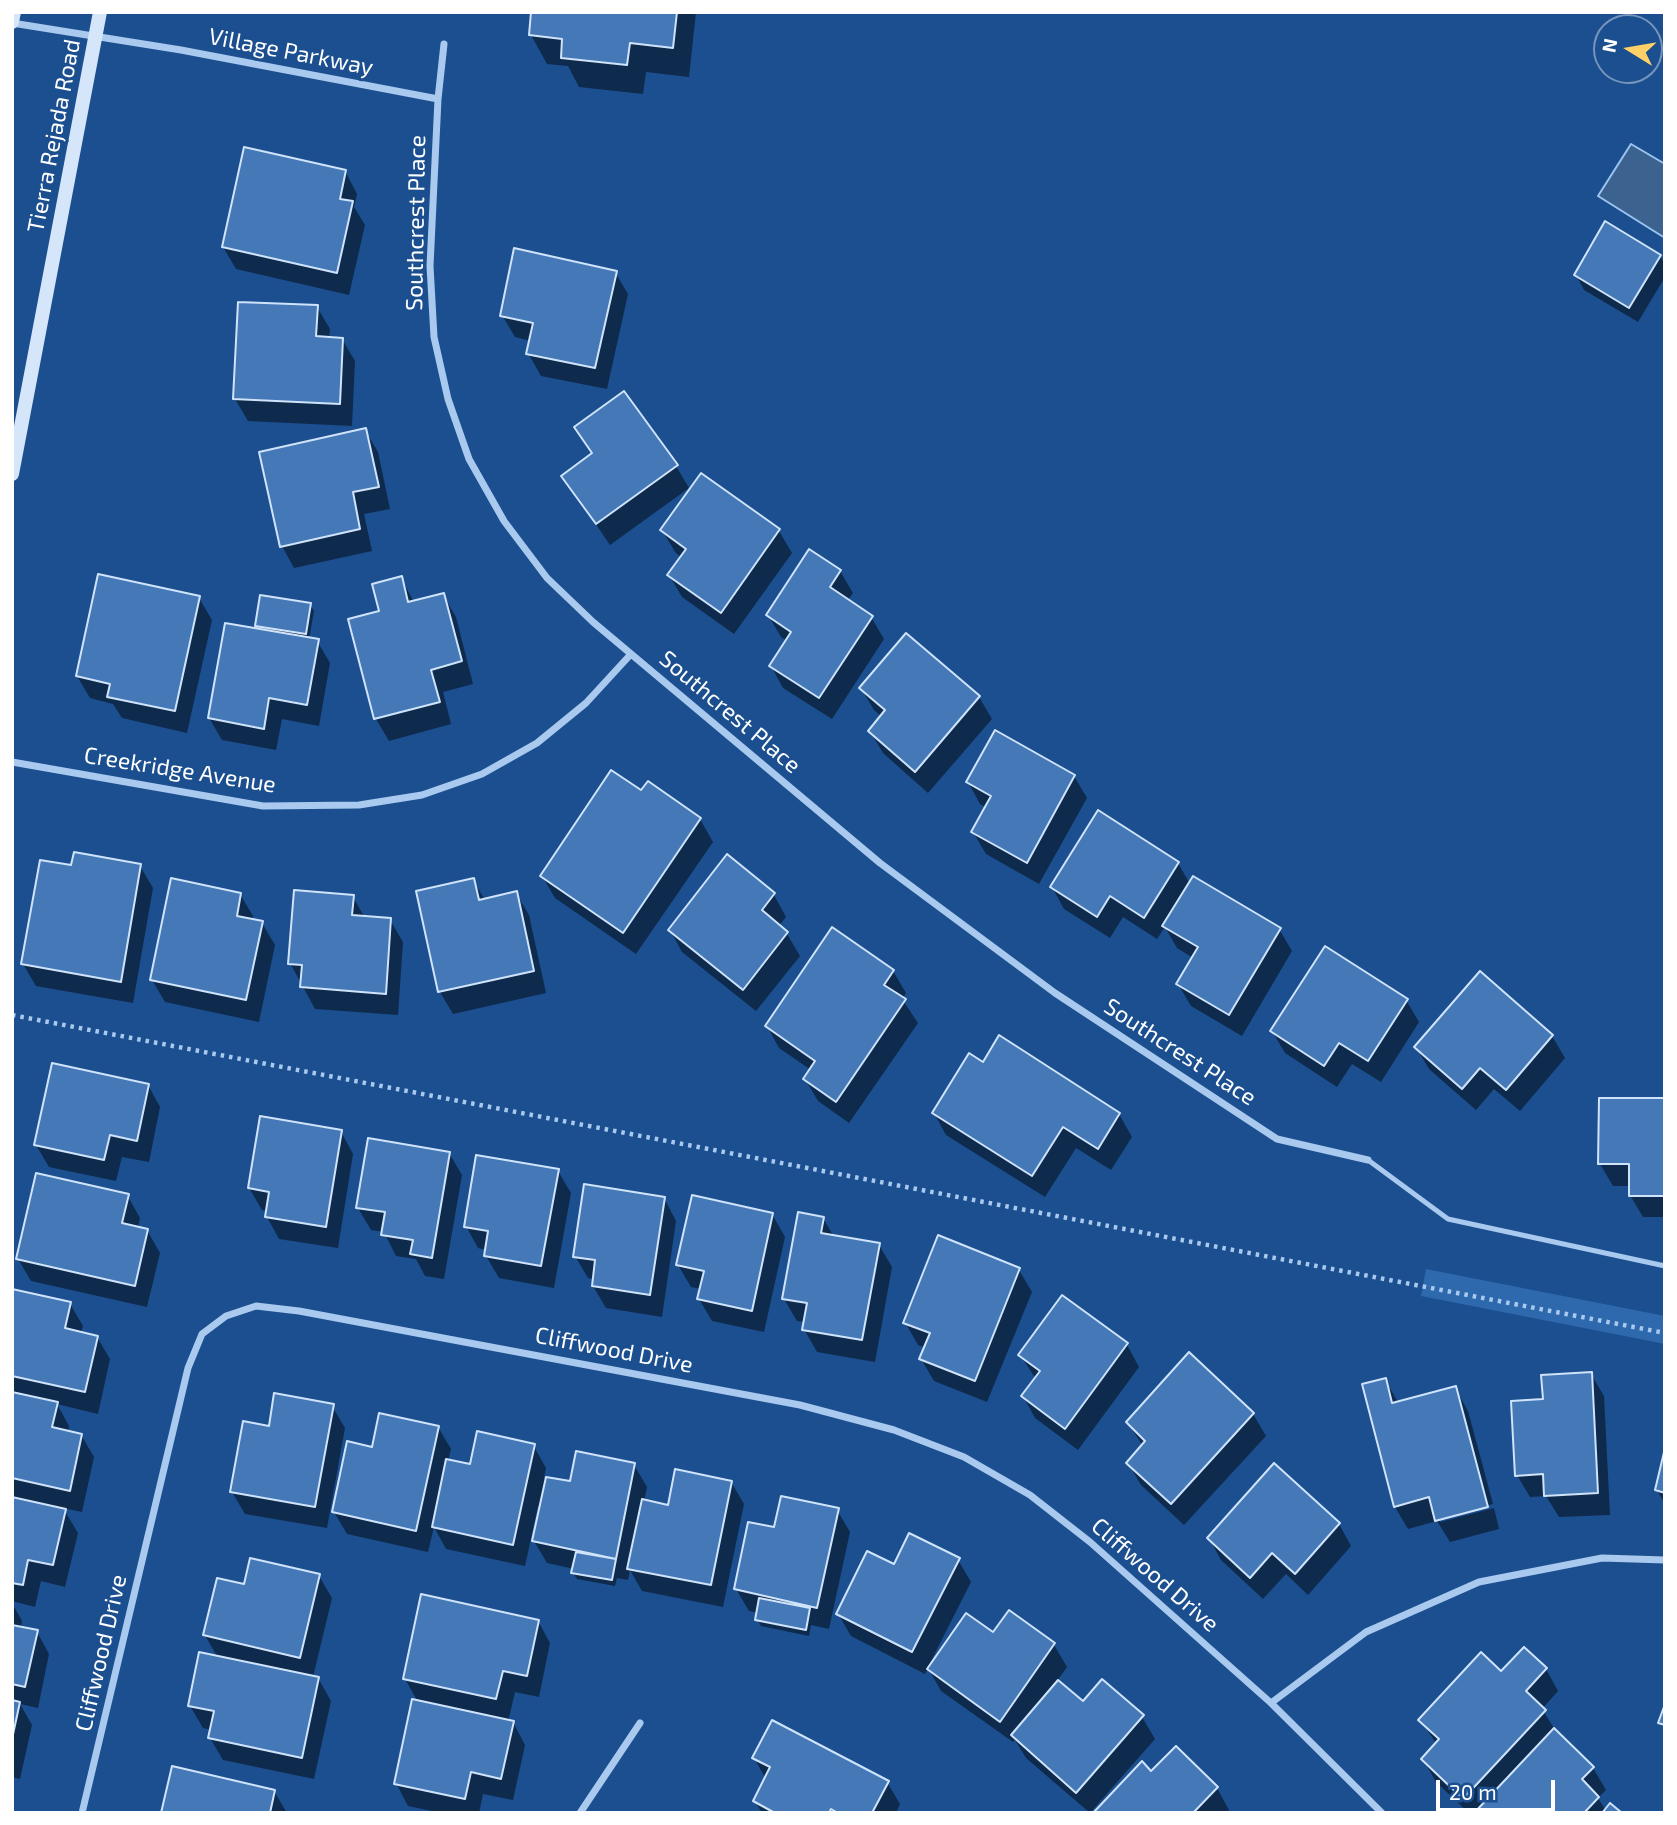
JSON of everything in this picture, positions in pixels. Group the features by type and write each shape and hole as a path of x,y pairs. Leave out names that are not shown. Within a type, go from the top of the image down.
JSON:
{"main road":[{"path":"12,23 14,12"},
{"name":"Tierra Rejada Road","path":"12,474 100,12"}],"street":[{"name":"Village Parkway","path":"12,23 181,50 438,99"},
{"name":"Southcrest Place","path":"444,44 438,99 430,266 435,338 448,399 470,459 504,522 547,578 631,654 880,863 1055,993 1277,1139 1368,1160"},
{"name":"Creekridge Avenue","path":"12,761 263,806 359,805 422,794 482,774 537,743 586,703 631,654"},
{"name":"Cliffwood Drive","path":"82,1813 188,1368 202,1334 226,1316 256,1306 299,1311 800,1405 894,1430 964,1457 1030,1495 1090,1542 1271,1703 1382,1813"},
{"path":"1271,1703 1366,1632 1479,1581 1602,1558 1665,1560"},
{"path":"580,1813 640,1723"}],"lane":[{"path":"1368,1160 1448,1219 1665,1266"}],"path":[{"path":"12,1015 1665,1333"}],"shaded area":[{"path":"1631,144 1665,164 1665,238 1598,196"},
{"path":"1426,1269 1665,1316 1665,1344 1421,1296"}],"building":[{"path":"531,12 677,12 673,48 630,43 627,65 561,58 562,39 529,35"},
{"path":"244,147 346,170 340,199 353,201 337,273 222,247"},
{"path":"1605,221 1661,255 1629,308 1574,275"},
{"path":"514,248 617,271 595,368 526,354 533,323 500,316"},
{"path":"238,302 318,305 316,336 343,338 340,404 233,399"},
{"path":"624,391 678,465 596,524 561,476 592,453 574,427"},
{"path":"366,428 379,487 353,492 360,529 280,547 259,452"},
{"path":"701,473 780,529 721,613 667,575 686,549 660,530"},
{"path":"809,549 841,570 830,587 873,616 819,698 769,666 791,632 766,615"},
{"path":"98,574 200,596 175,711 107,697 110,684 76,676"},
{"path":"402,576 408,602 444,593 462,661 431,670 440,702 374,719 348,619 379,611 372,584"},
{"path":"260,595 311,603 306,634 255,626"},
{"path":"225,623 319,639 307,705 269,698 264,729 208,718"},
{"path":"906,633 980,696 915,772 868,731 885,710 859,688"},
{"path":"995,730 1075,775 1027,863 971,832 991,796 966,782"},
{"path":"611,770 641,790 648,781 701,818 623,933 540,876"},
{"path":"1098,810 1179,862 1144,918 1110,896 1097,917 1050,887"},
{"path":"74,852 141,864 121,982 21,964 40,860 71,865"},
{"path":"727,854 775,893 762,910 788,932 743,990 668,930"},
{"path":"1193,876 1281,928 1229,1015 1176,984 1198,947 1162,926"},
{"path":"171,878 241,893 237,916 263,921 246,1000 150,980"},
{"path":"474,878 479,900 517,891 534,971 438,992 416,891"},
{"path":"294,890 354,895 352,915 391,918 386,994 300,987 302,965 288,964"},
{"path":"832,927 894,970 884,985 906,999 836,1102 803,1079 815,1061 765,1026"},
{"path":"1325,946 1408,999 1368,1061 1339,1043 1324,1066 1270,1031"},
{"path":"1480,971 1553,1035 1506,1090 1480,1068 1462,1089 1414,1047"},
{"path":"999,1035 1120,1113 1098,1149 1063,1127 1032,1176 932,1113 969,1053 983,1062"},
{"path":"52,1063 149,1084 137,1141 110,1135 104,1160 34,1145"},
{"path":"1599,1098 1665,1098 1665,1196 1629,1196 1629,1164 1598,1164"},
{"path":"260,1116 342,1130 326,1227 265,1217 269,1192 248,1188"},
{"path":"368,1138 450,1152 432,1258 410,1254 413,1240 381,1235 385,1212 356,1208"},
{"path":"476,1155 559,1169 541,1266 484,1256 488,1231 464,1227"},
{"path":"36,1173 129,1194 122,1223 148,1229 135,1286 16,1259"},
{"path":"584,1184 665,1197 650,1295 592,1286 595,1260 573,1257"},
{"path":"692,1195 773,1213 752,1311 697,1299 704,1271 676,1265"},
{"path":"798,1212 824,1217 821,1233 880,1243 862,1340 802,1330 807,1303 782,1299"},
{"path":"938,1235 1020,1268 975,1381 919,1359 930,1333 903,1323"},
{"path":"12,1289 71,1302 65,1328 98,1336 85,1392 12,1376"},
{"path":"1062,1295 1128,1343 1065,1429 1021,1396 1040,1371 1018,1355"},
{"path":"1189,1352 1254,1413 1171,1504 1126,1463 1145,1441 1126,1422"},
{"path":"1592,1372 1598,1493 1544,1496 1543,1474 1515,1476 1511,1401 1543,1399 1541,1375"},
{"path":"1386,1378 1392,1403 1456,1386 1488,1507 1435,1521 1429,1497 1394,1507 1362,1384"},
{"path":"12,1392 58,1402 52,1427 82,1434 70,1491 12,1478"},
{"path":"274,1393 334,1404 315,1507 230,1492 243,1421 269,1426"},
{"path":"379,1413 439,1426 416,1531 332,1512 347,1441 372,1447"},
{"path":"477,1431 535,1444 513,1545 432,1527 446,1459 470,1464"},
{"path":"1665,1448 1665,1493 1655,1490"},
{"path":"576,1451 635,1463 616,1559 532,1541 546,1477 570,1481"},
{"path":"1274,1463 1340,1523 1295,1574 1272,1553 1250,1578 1207,1538"},
{"path":"675,1469 732,1481 711,1585 627,1569 642,1499 668,1505"},
{"path":"781,1496 839,1508 817,1608 734,1589 748,1522 774,1527"},
{"path":"12,1497 66,1509 53,1565 28,1560 23,1585 12,1583"},
{"path":"909,1533 960,1558 912,1652 836,1614 867,1551 894,1564"},
{"path":"576,1552 616,1559 612,1580 571,1573"},
{"path":"250,1558 320,1574 300,1658 203,1635 217,1578 244,1584"},
{"path":"421,1594 539,1620 527,1676 503,1671 496,1699 403,1679"},
{"path":"759,1598 810,1608 806,1630 755,1620"},
{"path":"1009,1610 1055,1643 1000,1722 927,1669 966,1613 993,1632"},
{"path":"12,1625 38,1630 25,1687 12,1684"},
{"path":"1524,1647 1547,1668 1526,1691 1546,1710 1463,1799 1421,1759 1439,1739 1418,1720 1481,1652 1501,1671"},
{"path":"199,1652 319,1677 302,1758 208,1738 214,1711 188,1706"},
{"path":"1102,1679 1144,1715 1076,1793 1011,1735 1058,1680 1083,1701"},
{"path":"412,1699 514,1721 501,1779 471,1772 465,1799 394,1784"},
{"path":"12,1700 20,1702 12,1739"},
{"path":"1665,1704 1665,1725 1658,1723"},
{"path":"772,1720 889,1781 872,1813 838,1813 831,1809 829,1813 775,1813 753,1801 770,1767 752,1758"},
{"path":"1554,1728 1594,1767 1582,1779 1599,1797 1584,1813 1474,1813"},
{"path":"1176,1746 1218,1787 1193,1813 1093,1813 1142,1761 1151,1771"},
{"path":"172,1766 275,1790 270,1813 161,1813"},
{"path":"1610,1803 1622,1813 1602,1813"}]}
